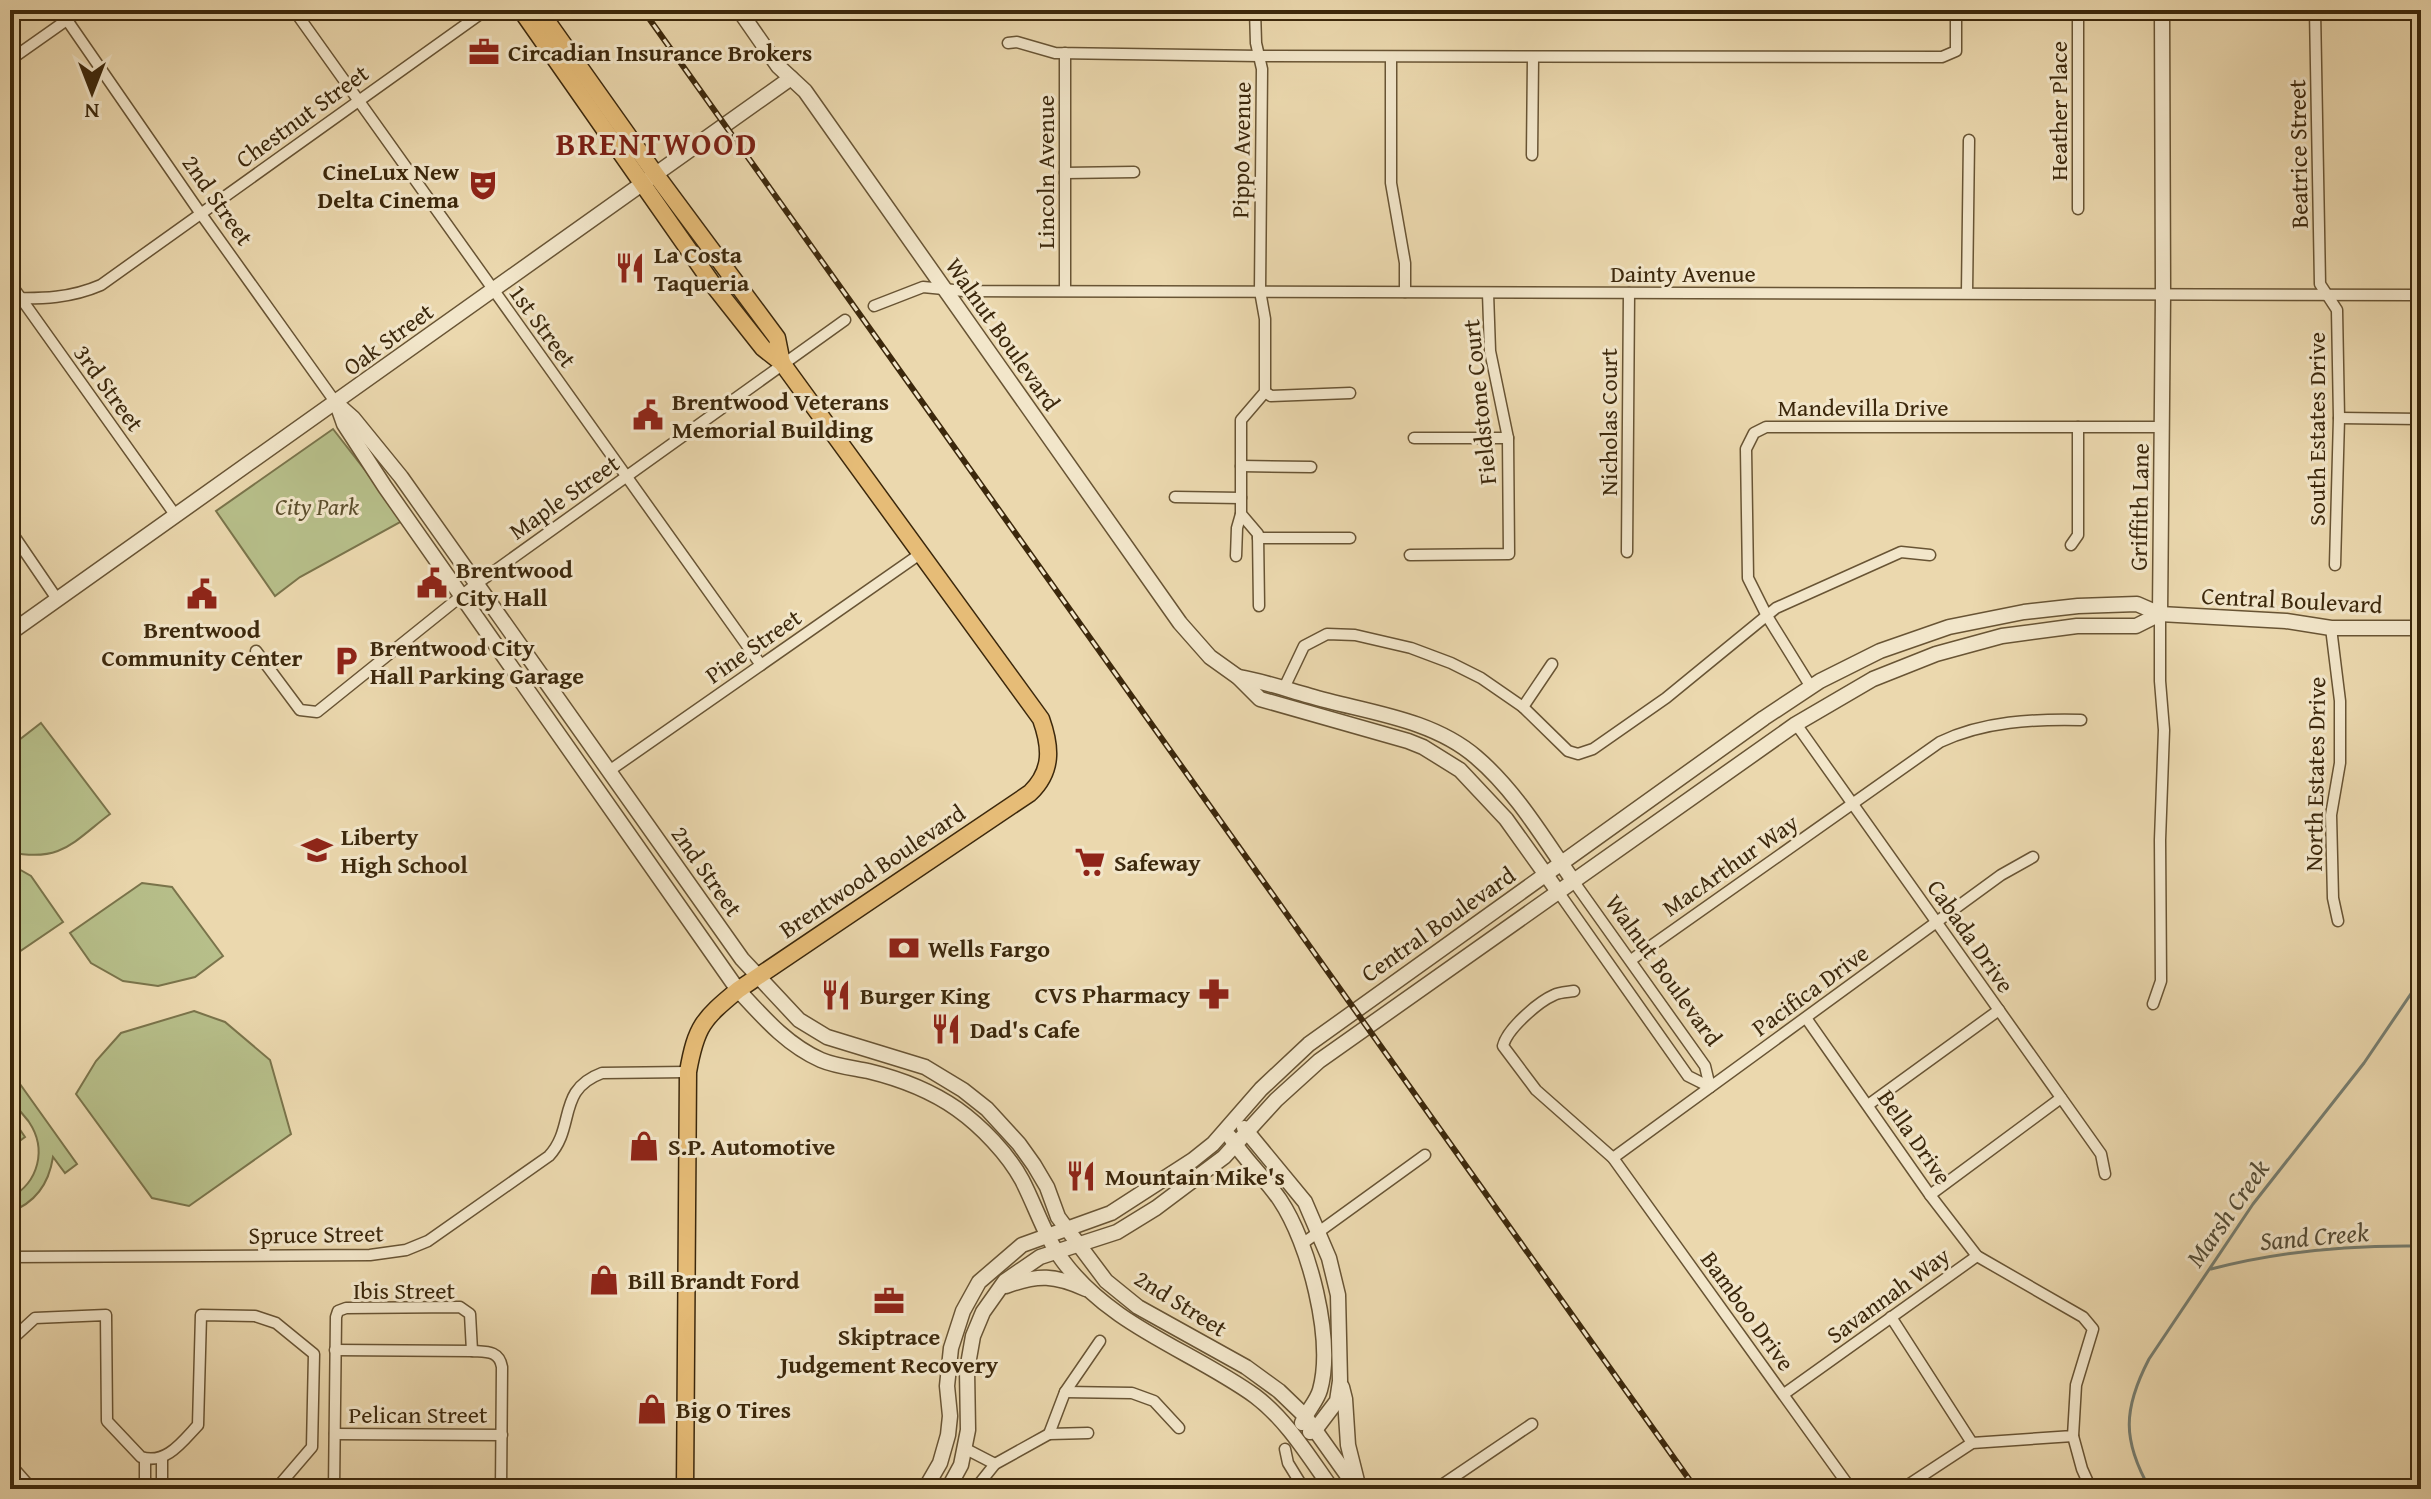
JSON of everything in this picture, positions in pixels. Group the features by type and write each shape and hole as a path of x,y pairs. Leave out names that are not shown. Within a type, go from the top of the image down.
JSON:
{"main road":[{"name":"Brentwood Boulevard","path":"521,10 650,180"},
{"name":"Brentwood Boulevard","path":"539,10 650,180 714,286 763,348 782,363 1041,719 1049,747 1046,772 1030,793 738,990 702,1024 693,1040 688,1072 685,1489"}],"street":[{"path":"10,60 81,10"},
{"name":"1st Street","path":"294,10 761,665"},
{"name":"Chestnut Street","path":"15,298 58,298 101,285 486,10"},
{"name":"Walnut Boulevard","path":"739,10 771,56 805,91 1180,623 1210,657 1238,677 1260,699 1388,734 1440,756 1477,786 1506,819 1688,1076 1710,1087"},
{"name":"Pippo Avenue","path":"1255,10 1256,43 1262,69 1260,291 1265,319 1265,392"},
{"path":"1008,43 1017,42 1065,53 1259,56 1942,57 1956,51 1956,10"},
{"name":"Heather Place","path":"2078,209 2078,11 2097,10"},
{"name":"Griffith Lane","path":"2153,1004 2161,981 2160,840 2164,730 2160,681 2162,10"},
{"name":"Beatrice Street","path":"2315,10 2320,284 2328,295"},
{"name":"2nd Street","path":"67,20 336,403 353,418 401,477 757,977 799,1020 827,1037 925,1067 978,1101 1012,1135 1034,1165 1067,1229 1106,1281 1138,1307 1246,1367 1279,1391 1305,1416 1358,1489"},
{"name":"Lincoln Avenue","path":"1065,53 1065,290"},
{"path":"1391,57 1391,183 1405,263 1405,292"},
{"path":"1532,155 1533,58"},
{"name":"Oak Street","path":"10,633 791,78"},
{"path":"1967,293 1969,140"},
{"path":"1065,173 1134,172"},
{"name":"3rd Street","path":"10,283 15,298 176,516"},
{"path":"874,306 923,287 945,289"},
{"name":"Dainty Avenue","path":"945,289 2421,295"},
{"name":"Fieldstone Court","path":"1410,555 1509,554 1508,438 1490,351 1488,293"},
{"name":"Nicholas Court","path":"1627,552 1629,293"},
{"name":"South Estates Drive","path":"2328,295 2337,310 2339,418 2335,565"},
{"name":"Maple Street","path":"256,651 300,710 317,712 475,585 845,320"},
{"path":"1236,556 1241,514 1241,420 1265,392 1271,396 1350,393"},
{"name":"2nd Street","path":"336,403 344,424 385,487 738,990 792,1043 823,1060 914,1085 965,1115 987,1136 1021,1178 1057,1252 1092,1292"},
{"path":"2339,418 2421,419"},
{"name":"Mandevilla Drive","path":"1811,687 1767,616 1748,578 1746,449 1754,433 1766,427 2162,427"},
{"path":"2071,545 2078,535 2078,427"},
{"path":"1414,438 1508,438"},
{"path":"1241,466 1311,467"},
{"path":"1175,497 1241,498"},
{"path":"1241,514 1258,534 1259,606"},
{"path":"10,530 57,599"},
{"path":"1258,538 1350,538"},
{"path":"1284,688 1304,646 1327,634 1345,633 1430,654 1481,678 1523,707 1568,751 1578,754 1588,752 1666,698 1776,608 1901,552 1930,555"},
{"name":"Pine Street","path":"609,771 920,554"},
{"name":"Central Boulevard","path":"925,1489 940,1463 948,1435 949,1360 963,1311 979,1282 993,1268 1022,1245 1111,1213 1203,1152 1284,1065 1309,1044 1811,687 1880,651 1949,627 2024,612 2078,606 2137,604 2160,614 2286,621 2331,628 2421,628"},
{"name":"Central Boulevard","path":"948,1489 961,1465 968,1430 967,1370 973,1336 983,1312 998,1289 1020,1268 1040,1257 1117,1232 1156,1208 1192,1183 1236,1145 1299,1077 1319,1061 1796,724 1873,679 1936,654 2002,636 2077,626 2136,626 2160,614"},
{"name":"North Estates Drive","path":"2331,628 2340,701 2340,763 2331,815 2333,898 2338,921"},
{"path":"1523,707 1552,664"},
{"name":"Walnut Boulevard","path":"1238,677 1411,723 1473,754 1515,799 1631,960 1705,1066 1710,1087"},
{"path":"537,703 547,701 565,718 572,720"},
{"name":"MacArthur Way","path":"1631,960 1940,742 1952,736 2018,721 2081,720"},
{"name":"Cabada Drive","path":"1796,724 2101,1154 2105,1174"},
{"name":"Pacifica Drive","path":"1613,1158 2001,875 2033,857"},
{"name":"Bamboo Drive","path":"1574,991 1554,995 1522,1019 1506,1036 1503,1046 1536,1090 1613,1158 1851,1489"},
{"path":"1868,1105 1999,1010"},
{"name":"Bella Drive","path":"1806,1018 1930,1195 1977,1256 2083,1317 2093,1329 2076,1385 2073,1436"},
{"name":"Spruce Street","path":"10,1257 370,1255 406,1250 428,1241 549,1156 564,1132 571,1097 591,1078 602,1073 688,1072"},
{"path":"1930,1195 2061,1098"},
{"path":"1237,1118 1305,1202 1319,1232 1338,1295 1340,1381 1337,1401 1315,1430 1290,1444"},
{"path":"1226,1130 1282,1202 1302,1244 1317,1291 1322,1336 1320,1391 1290,1444 1288,1463 1304,1489"},
{"path":"1302,1244 1425,1155"},
{"name":"Savannah Way","path":"1784,1394 1977,1256"},
{"path":"998,1289 1030,1277 1039,1277 1066,1280 1092,1292 1127,1322 1257,1398 1283,1422 1290,1444 1332,1489"},
{"name":"Ibis Street","path":"335,1350 336,1317 338,1311 346,1308 460,1307 470,1314 472,1351"},
{"path":"10,1341 35,1318 106,1315 107,1421 145,1459 145,1489"},
{"path":"145,1459 162,1458 198,1425 201,1315 255,1316 276,1323 314,1354 312,1447 276,1489"},
{"path":"1891,1317 1972,1443"},
{"path":"1049,1434 1065,1392 1100,1341"},
{"path":"334,1489 335,1350 493,1353 501,1360 501,1489"},
{"path":"1340,1381 1345,1399 1348,1445 1358,1489"},
{"path":"1065,1392 1132,1393 1154,1401 1179,1428"},
{"path":"1436,1489 1532,1424"},
{"path":"975,1489 995,1464 1049,1434 1088,1433"},
{"name":"Pelican Street","path":"335,1434 502,1435"},
{"path":"1902,1489 1972,1443 2073,1436 2091,1489"},
{"path":"964,1448 995,1464"},
{"path":"162,1458 162,1489"},
{"path":"10,1464 32,1489"}],"green space":[{"name":"City Park","path":"333,429 404,520 300,577 275,596 216,511"},
{"path":"41,723 110,814 65,848 42,855 27,855 10,852 10,747"},
{"path":"10,864 31,876 63,922 10,958"},
{"path":"142,883 172,887 223,956 195,977 158,986 123,981 91,963 70,933"},
{"path":"194,1011 225,1022 270,1060 291,1134 189,1206 152,1198 76,1094 96,1061 121,1033"},
{"path":"10,1070 77,1164 65,1173 53,1157 39,1191 27,1203 10,1212 10,1198 34,1174 39,1154 35,1132 10,1096"},
{"path":"10,1115 25,1137 10,1148"}],"waterway":[{"name":"Marsh Creek","path":"2150,1489 2134,1455 2129,1424 2134,1394 2149,1359 2253,1204 2364,1063 2421,979"},
{"name":"Sand Creek","path":"2211,1269 2315,1250 2421,1246"}],"railway":[{"path":"643,10 1696,1489"}],"place":[{"name":"Circadian Insurance Brokers","path":"484,52"},
{"name":"CineLux New Delta Cinema","path":"483,185"},
{"name":"La Costa Taqueria","path":"630,268"},
{"name":"Brentwood Veterans Memorial Building","path":"648,415"},
{"name":"Brentwood City Hall","path":"432,583"},
{"name":"Brentwood Community Center","path":"202,594"},
{"name":"Brentwood City Hall Parking Garage","path":"346,661"},
{"name":"Liberty High School","path":"317,850"},
{"name":"Safeway","path":"1090,862"},
{"name":"Wells Fargo","path":"904,948"},
{"name":"CVS Pharmacy","path":"1214,994"},
{"name":"Burger King","path":"836,995"},
{"name":"Dad's Cafe","path":"946,1029"},
{"name":"S.P. Automotive","path":"644,1146"},
{"name":"Mountain Mike's","path":"1081,1176"},
{"name":"Bill Brandt Ford","path":"604,1280"},
{"name":"Skiptrace Judgement Recovery","path":"889,1301"},
{"name":"Big O Tires","path":"652,1409"}],"district":[{"name":"BRENTWOOD","path":"657,143"}]}
